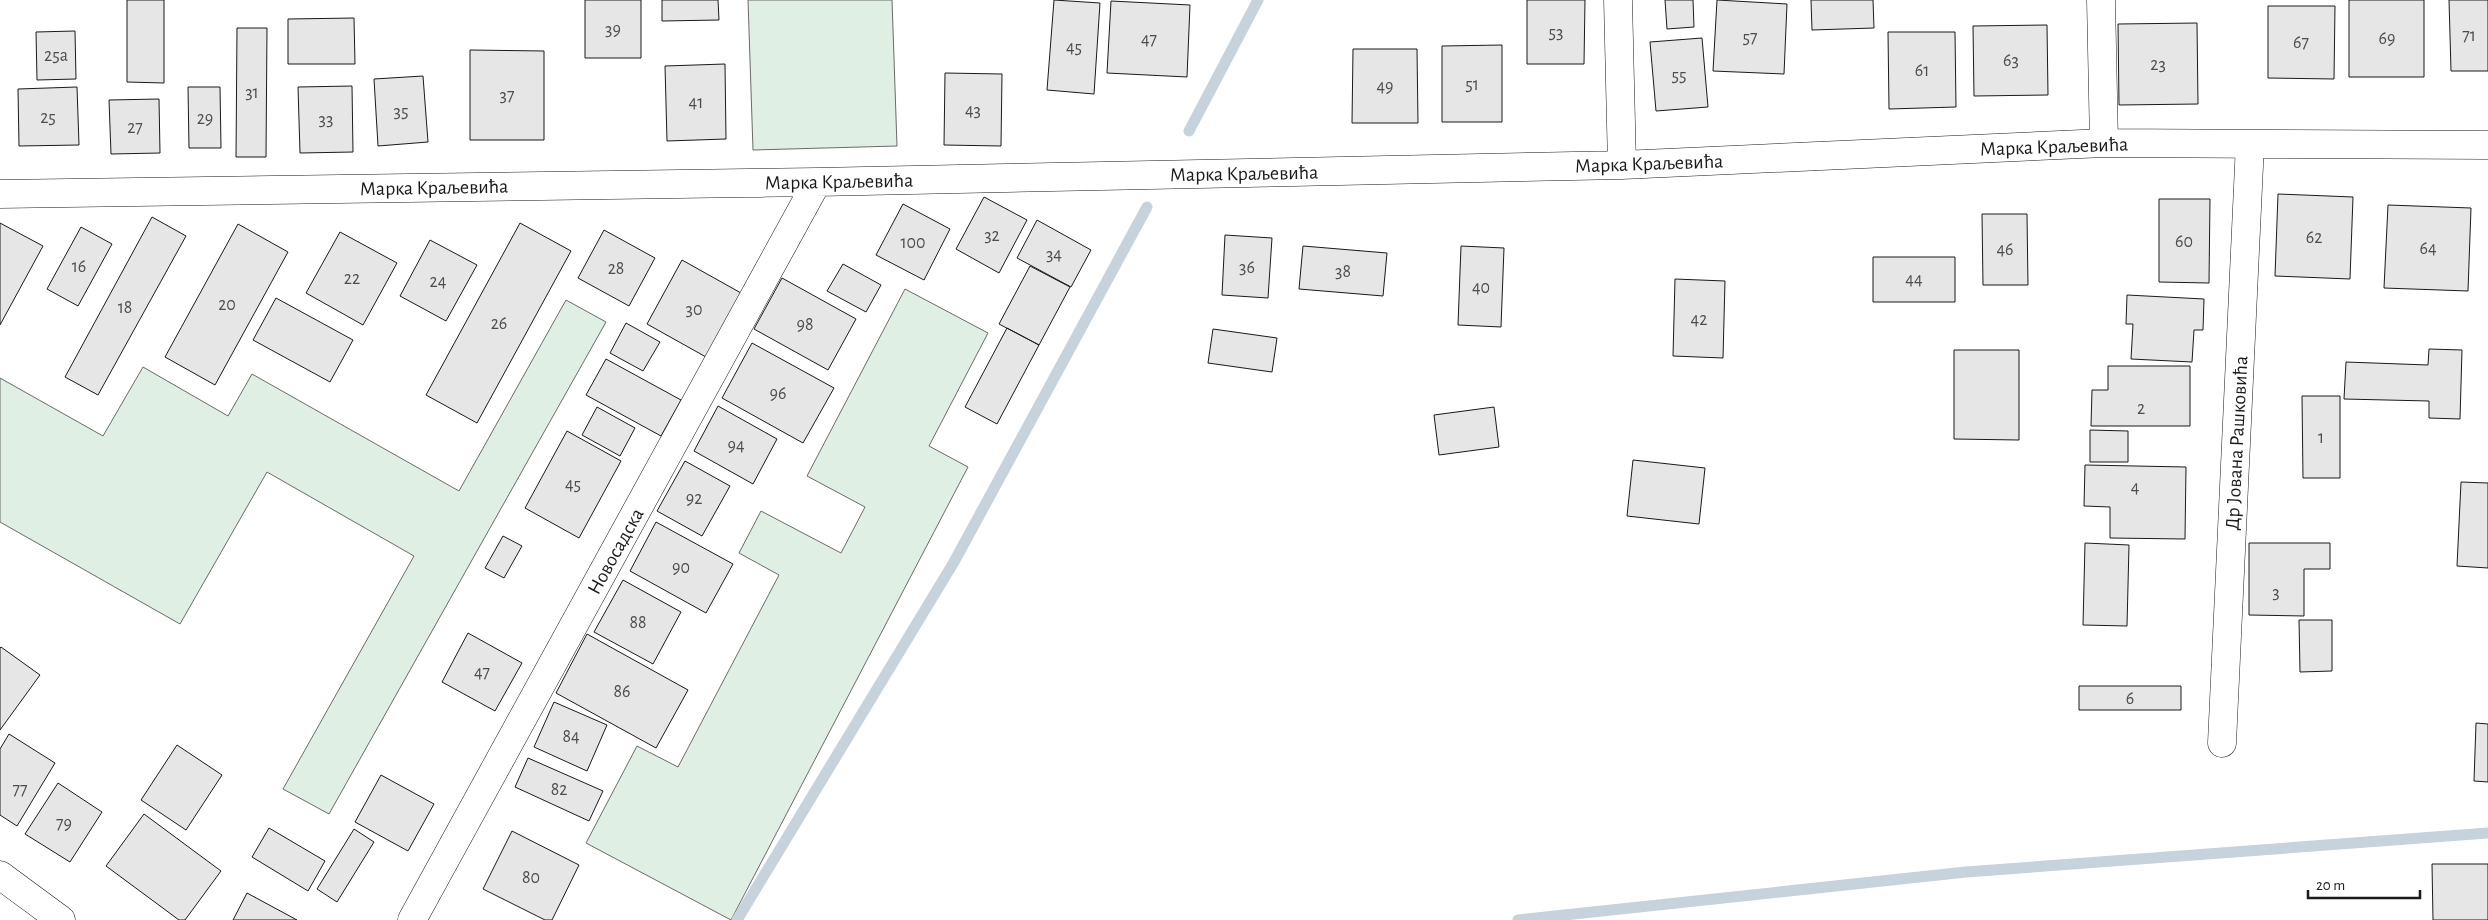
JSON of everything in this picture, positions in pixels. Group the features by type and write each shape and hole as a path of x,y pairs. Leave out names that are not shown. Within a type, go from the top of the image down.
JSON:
{"street":[{"path":"1618,0 1622,165"},
{"path":"2101,0 2104,143"},
{"name":"Марка Краљевића","path":"0,194 817,182 1622,165 2104,143 2488,145"},
{"name":"Др Јована Рашковића","path":"2222,743 2250,144"},
{"name":"Новосадска","path":"412,920 817,182"},
{"path":"0,875 61,920"}],"green space":[{"path":"748,0 892,0 897,146 753,150"},
{"path":"905,289 988,333 929,446 968,467 731,920 586,843 637,746 678,767 779,575 739,553 761,511 841,553 865,507 807,476"},
{"path":"566,300 606,322 329,814 283,789 414,556 267,472 180,624 0,522 0,378 103,436 143,367 228,416 252,374 459,491"}],"building":[{"path":"127,0 164,0 164,83 127,82"},
{"path":"585,0 641,0 641,58 585,58"},
{"path":"662,0 718,0 719,20 662,21"},
{"path":"1054,0 1100,3 1094,94 1047,90"},
{"path":"1527,0 1585,0 1584,64 1527,64"},
{"path":"1665,0 1693,0 1694,27 1667,29"},
{"path":"1717,0 1787,4 1784,74 1713,71"},
{"path":"1811,0 1873,0 1874,28 1812,30"},
{"path":"2349,0 2424,0 2424,77 2349,77"},
{"path":"2449,0 2488,0 2488,71 2451,71"},
{"path":"1111,1 1190,5 1187,77 1107,73"},
{"path":"2268,6 2335,6 2334,79 2268,78"},
{"path":"354,18 355,64 288,64 288,19"},
{"path":"2197,23 2198,104 2119,105 2118,24"},
{"path":"2047,25 2048,95 1974,96 1973,26"},
{"path":"237,28 267,28 266,157 236,157"},
{"path":"75,31 76,79 37,80 36,32"},
{"path":"1888,32 1955,32 1956,107 1889,109"},
{"path":"1702,38 1708,107 1656,111 1650,42"},
{"path":"1502,45 1502,122 1442,122 1442,46"},
{"path":"1353,49 1417,49 1418,123 1352,123"},
{"path":"470,50 544,51 544,140 470,140"},
{"path":"725,64 726,139 667,141 665,66"},
{"path":"945,73 1002,74 1001,146 944,145"},
{"path":"423,76 428,142 378,146 374,79"},
{"path":"352,86 353,152 300,153 298,87"},
{"path":"77,87 79,145 19,146 18,89"},
{"path":"188,87 220,87 221,148 189,148"},
{"path":"159,99 160,153 111,154 109,100"},
{"path":"2278,194 2353,197 2350,279 2275,276"},
{"path":"984,197 1027,220 999,273 956,249"},
{"path":"2159,199 2210,199 2209,283 2159,282"},
{"path":"903,204 950,229 924,280 876,255"},
{"path":"2388,205 2471,208 2468,291 2384,288"},
{"path":"1982,214 2027,214 2028,285 1983,285"},
{"path":"152,217 186,236 98,395 65,377"},
{"path":"1037,220 1091,250 1071,287 1017,258"},
{"path":"0,223 43,246 0,325"},
{"path":"520,223 571,251 477,423 426,395"},
{"path":"238,224 288,252 215,385 165,357"},
{"path":"81,227 112,244 78,306 47,289"},
{"path":"604,230 655,258 629,306 578,278"},
{"path":"340,232 397,263 363,325 306,293"},
{"path":"1225,235 1272,238 1268,298 1222,295"},
{"path":"430,240 477,265 446,321 400,296"},
{"path":"1303,246 1387,253 1383,296 1299,289"},
{"path":"1461,246 1504,248 1501,327 1458,325"},
{"path":"1873,257 1955,257 1955,302 1873,302"},
{"path":"682,260 741,293 706,357 647,324"},
{"path":"843,264 881,285 866,312 827,291"},
{"path":"1030,266 1070,287 1039,345 999,324"},
{"path":"782,278 856,319 828,370 754,329"},
{"path":"1675,279 1725,281 1723,358 1673,356"},
{"path":"2127,295 2204,299 2203,330 2194,330 2192,362 2131,359 2133,324 2126,324"},
{"path":"276,298 353,340 330,382 253,340"},
{"path":"626,323 660,342 643,371 610,353"},
{"path":"1007,328 1039,345 997,424 965,407"},
{"path":"1213,329 1277,338 1272,372 1208,363"},
{"path":"752,343 834,388 803,443 722,398"},
{"path":"2429,349 2462,350 2460,419 2429,418 2429,401 2344,399 2346,362 2428,365"},
{"path":"1954,350 2019,350 2019,440 1954,439"},
{"path":"606,359 681,400 661,436 586,395"},
{"path":"2108,366 2190,366 2190,426 2091,426 2092,390 2108,390"},
{"path":"2302,396 2340,396 2340,478 2303,478"},
{"path":"718,406 777,439 753,484 694,451"},
{"path":"597,407 635,428 620,456 582,435"},
{"path":"1494,407 1499,447 1439,455 1434,415"},
{"path":"2090,430 2128,431 2128,462 2090,462"},
{"path":"567,431 621,461 579,538 525,508"},
{"path":"1633,460 1705,468 1699,524 1627,516"},
{"path":"685,461 730,486 702,536 657,511"},
{"path":"2085,465 2186,467 2185,539 2110,538 2110,507 2084,506"},
{"path":"2461,482 2488,483 2488,568 2457,566"},
{"path":"656,522 733,564 706,613 630,571"},
{"path":"503,536 522,546 504,578 485,568"},
{"path":"2085,543 2129,545 2127,626 2083,625"},
{"path":"2249,543 2330,543 2330,569 2304,569 2304,616 2249,615"},
{"path":"623,580 681,612 653,664 594,632"},
{"path":"2299,620 2332,620 2332,671 2300,672"},
{"path":"468,633 522,663 495,711 442,682"},
{"path":"587,634 688,690 656,748 556,693"},
{"path":"0,648 40,675 0,730"},
{"path":"2079,686 2181,686 2181,710 2079,710"},
{"path":"554,702 607,725 587,771 534,747"},
{"path":"2476,723 2488,724 2488,782 2474,781"},
{"path":"9,734 55,763 17,826 0,815 0,749"},
{"path":"177,745 222,775 186,830 141,800"},
{"path":"528,758 603,791 589,821 515,787"},
{"path":"381,775 434,804 408,851 355,822"},
{"path":"58,783 102,812 70,862 25,834"},
{"path":"144,814 221,871 185,920 179,920 106,866"},
{"path":"269,828 325,861 308,891 252,857"},
{"path":"354,829 374,842 337,902 317,889"},
{"path":"512,831 579,865 552,920 545,920 483,889"},
{"path":"2432,864 2488,864 2488,920 2433,920"},
{"path":"247,893 297,920 233,920"}],"waterway":[{"path":"1189,131 1258,0"},
{"path":"737,920 954,562 1147,207"},
{"path":"1518,920 1966,872 2488,833"}]}
